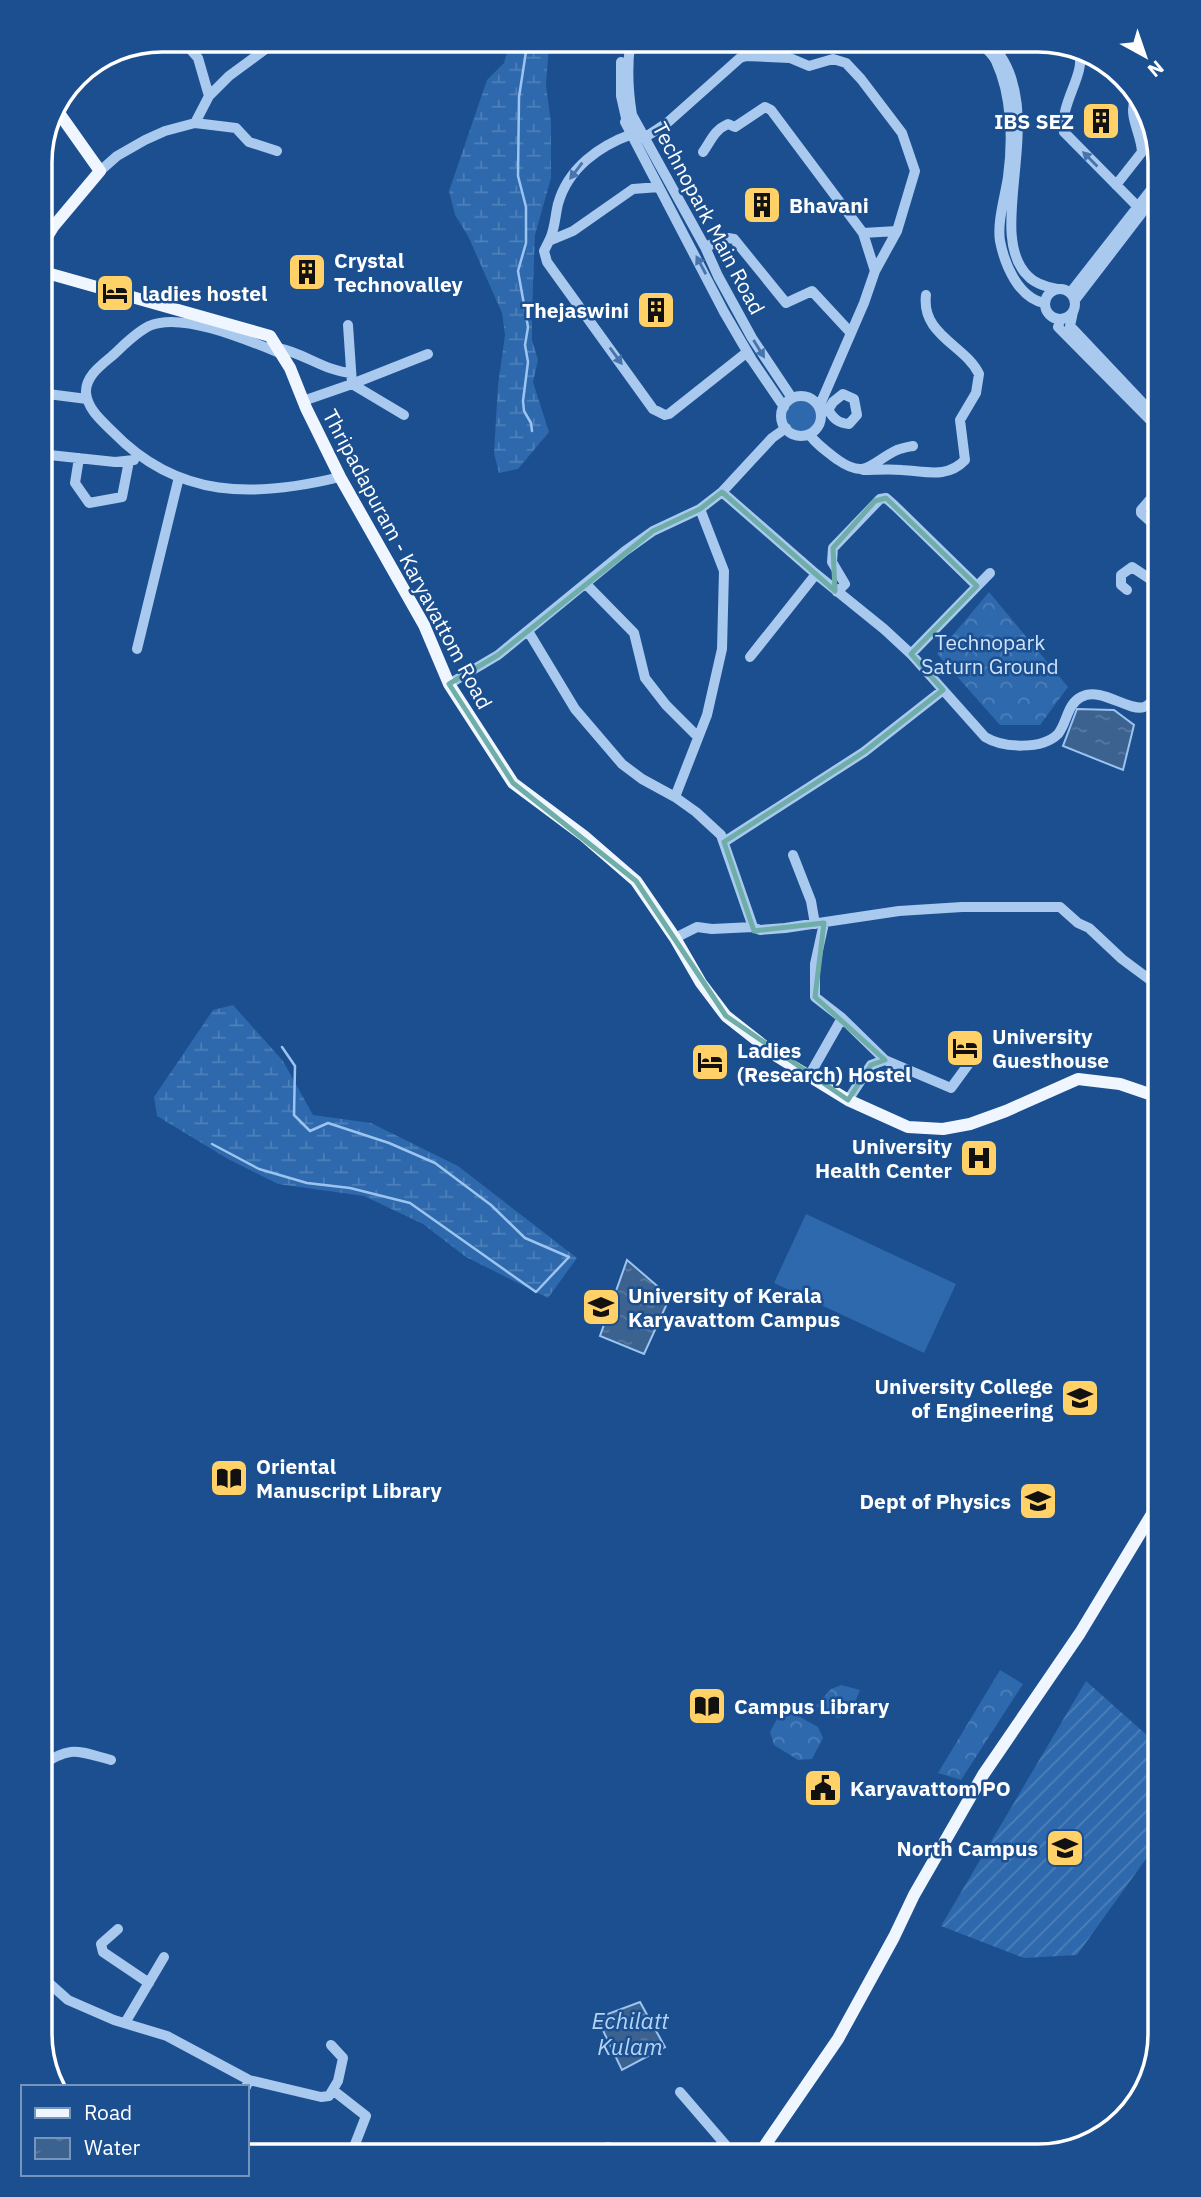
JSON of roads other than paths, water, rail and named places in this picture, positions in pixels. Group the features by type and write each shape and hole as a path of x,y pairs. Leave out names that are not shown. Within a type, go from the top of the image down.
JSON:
{"main road":[{"path":"53,227 100,171 62,118"},
{"path":"53,275 263,333 270,336 280,351"},
{"name":"Thripadapuram - Karyavattom Road","path":"280,351 340,477 424,625 449,684 513,783 584,835 636,881 675,938 701,983 726,1016 778,1057 848,1100 908,1127 943,1129 970,1124 1078,1079 1121,1084 1148,1093"},
{"path":"766,2144 838,2039 914,1895 983,1775 1087,1622 1148,1521"}],"street":[{"path":"193,52 198,58 209,96"},
{"path":"195,123 209,96 229,76 261,52"},
{"name":"Technopark Main Road","path":"623,53 621,96 625,122 752,360 784,407 782,419 786,428"},
{"name":"Technopark Main Road","path":"629,53 628,77 632,115 752,338 792,398"},
{"path":"989,53 996,60 1010,110 1009,175 1000,240 1011,274 1022,290 1030,299 1044,303"},
{"path":"1000,53 1016,93 1018,142 1012,245 1017,262 1028,277 1072,297"},
{"path":"449,684 498,656 653,531 701,509 722,492 772,438 786,428 799,435 808,434 819,425 822,409 850,332 875,271 897,231 915,171 901,133 857,73 846,63 833,59 809,66 790,58 740,58 667,122 644,138"},
{"path":"1081,61 1064,114 1065,132 1116,185 1148,208"},
{"path":"1116,185 1142,152 1132,121 1133,106"},
{"path":"703,152 709,139 721,127 728,124 735,127 765,107 771,110 863,233 875,271"},
{"name":"Technopark Main Road","path":"625,122 676,217"},
{"path":"100,171 117,156 145,140 164,131 195,123 236,128 249,142 277,151"},
{"path":"632,134 607,145 578,167 559,201 544,251 547,262 578,301 653,409 659,412 669,414 746,354 752,360"},
{"path":"549,241 573,231 633,188 659,187"},
{"path":"1148,198 1072,297 1070,326 1148,409"},
{"path":"1143,206 1148,201"},
{"path":"863,233 897,231"},
{"path":"705,247 728,238 734,239 786,303 812,291 850,332"},
{"path":"1057,289 1047,295 1044,303 1050,317 1060,320 1073,312"},
{"path":"808,434 825,453 849,468 939,474 965,460 960,419 976,393 979,374 935,330 925,308 926,295"},
{"path":"1060,320 1058,327 1148,410"},
{"path":"340,477 298,487 250,491 197,484 144,458 114,433 95,413 87,399 88,381 101,365 139,333 164,322 201,327 280,351 293,351 352,379 404,415"},
{"path":"348,325 352,379"},
{"path":"303,401 352,379 428,354"},
{"path":"53,395 87,399"},
{"path":"784,407 792,398 804,396 812,399 822,409"},
{"path":"863,470 895,451 913,446"},
{"path":"53,455 115,462 144,458"},
{"path":"79,458 75,483 89,503 122,497 129,461"},
{"path":"137,649 179,477"},
{"path":"722,492 911,653 985,737 996,744 1016,746 1042,743 1052,738 1061,729 1075,701 1087,695 1095,694 1137,708 1148,705"},
{"path":"837,592 845,584 832,562 833,548 880,499 886,498 977,586"},
{"path":"1148,502 1141,510 1148,519"},
{"path":"675,797 707,715 722,649 724,571 701,509"},
{"path":"1127,590 1121,584 1121,575 1132,567 1148,578"},
{"path":"911,653 990,573"},
{"path":"750,657 816,574"},
{"path":"586,584 634,633 640,665 649,685 698,737"},
{"path":"528,631 561,690 622,764 696,812 721,835 753,927"},
{"path":"724,842 864,752 943,690"},
{"path":"793,855 819,924 816,997 886,1060 951,1088 970,1062"},
{"path":"675,938 697,927 753,927 760,930 899,911 962,907 1060,907 1148,978"},
{"path":"809,1076 842,1018"},
{"path":"848,1100 871,1065 886,1060"},
{"path":"53,1758 73,1750 111,1760"},
{"path":"118,1929 101,1944 103,1952 149,1983"},
{"path":"125,2023 164,1957"},
{"path":"53,1987 68,2000 125,2023 167,2036 248,2083 321,2097 329,2096 334,2091 342,2070 343,2058 331,2045"},
{"path":"334,2091 366,2116 355,2144"},
{"path":"680,2092 725,2144"}],"water":[{"path":"1077,709 1114,710 1134,725 1123,770 1063,746"},
{"path":"627,1260 670,1297 644,1354 600,1336"},
{"name":"Echilatt Kulam","path":"640,2002 665,2047 622,2070 597,2018"}],"waterway":[{"path":"526,52 519,97 518,176 526,207 526,243 518,271 528,327 525,345 528,362 523,401 532,431"},
{"path":"212,1144 259,1169 307,1183 350,1188 410,1203 536,1292 569,1257 525,1238 491,1205 435,1163 389,1143 328,1123 310,1131 294,1115 295,1066 282,1047"}],"place":[{"name":"IBS SEZ","path":"1101,121"},
{"name":"Bhavani","path":"762,205"},
{"name":"Crystal Technovalley","path":"307,272"},
{"name":"ladies hostel","path":"115,293"},
{"name":"Thejaswini","path":"656,310"},
{"name":"University Guesthouse","path":"965,1048"},
{"name":"Ladies (Research) Hostel","path":"710,1062"},
{"name":"University Health Center","path":"979,1158"},
{"name":"University of Kerala Karyavattom Campus","path":"601,1307"},
{"name":"University College of Engineering","path":"1080,1398"},
{"name":"Oriental Manuscript Library","path":"229,1478"},
{"name":"Dept of Physics","path":"1038,1501"},
{"name":"Campus Library","path":"707,1706"},
{"name":"Karyavattom PO","path":"823,1788"},
{"name":"North Campus","path":"1065,1848"}],"park label":[{"name":"Technopark Saturn Ground","path":"990,654"}]}
